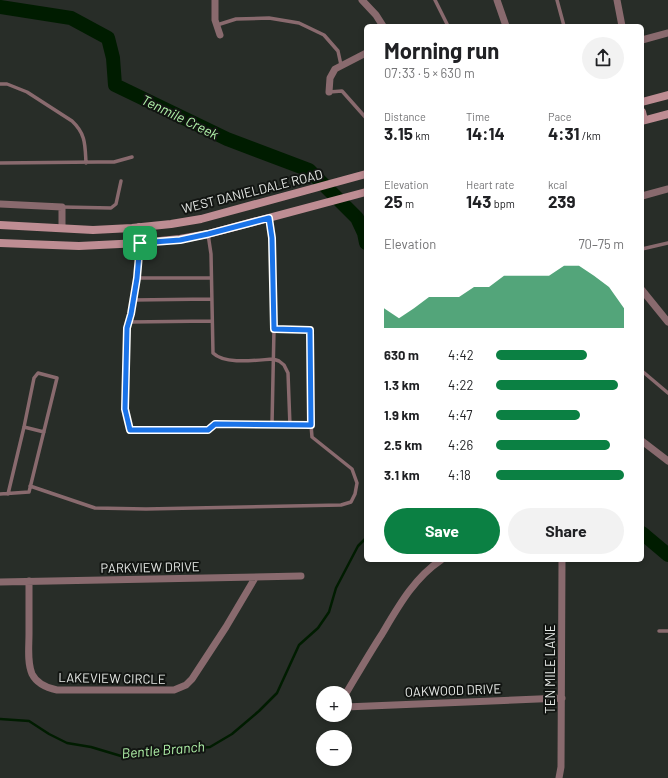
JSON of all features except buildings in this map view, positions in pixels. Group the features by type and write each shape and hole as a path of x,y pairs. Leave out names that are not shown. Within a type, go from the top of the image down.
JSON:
{"main road":[{"path":"644,101 668,95"},
{"path":"644,118 668,114"},
{"name":"WEST DANIELDALE ROAD","path":"0,225 92,230 139,227 200,219 364,174"},
{"path":"0,243 79,246 180,240 314,207 364,193"},
{"path":"139,227 140,243"}],"street":[{"path":"215,0 215,20 220,35"},
{"path":"362,0 383,24"},
{"path":"497,0 505,24"},
{"path":"617,0 622,24"},
{"path":"644,39 668,33"},
{"path":"329,92 332,73 335,69 364,54"},
{"path":"644,195 668,189"},
{"path":"0,204 62,207 62,228"},
{"path":"644,292 668,322"},
{"path":"644,443 668,461"},
{"path":"350,686 408,592 426,572 438,562"},
{"name":"TEN MILE LANE","path":"559,778 561,767 562,698 562,562"},
{"name":"PARKVIEW DRIVE","path":"0,582 301,576"},
{"name":"LAKEVIEW CIRCLE","path":"29,581 29,657 32,674 42,685 49,689 57,690 174,690 186,685 192,679 226,627 255,578"},
{"name":"OAKWOOD DRIVE","path":"352,707 562,698"}],"lane":[{"path":"435,0 447,24"},
{"path":"557,0 563,24"},
{"path":"217,25 236,19 269,18 298,23 324,35 338,51 342,65"},
{"path":"0,84 7,84 27,92 78,126 84,139 86,163"},
{"path":"329,92 342,91 364,116"},
{"path":"0,163 114,162 132,157"},
{"path":"62,207 111,208 116,204 121,181"},
{"path":"269,218 272,238 274,329 272,424"},
{"path":"208,234 211,254 213,353 217,357 225,360 273,359 280,361 288,373 290,426"},
{"path":"140,243 134,300 127,328 125,409 130,430 208,430 215,424 272,424 290,426 311,425"},
{"path":"644,249 668,243"},
{"path":"137,278 211,278"},
{"path":"134,300 212,299"},
{"path":"129,322 212,321"},
{"path":"30,486 95,508 146,509 341,505 351,502 355,494 357,483 352,469 312,437 310,330 274,329"},
{"path":"0,494 8,494 29,492 57,378 38,373 34,378 8,494"},
{"path":"644,373 668,394"},
{"path":"24,427 44,432"},
{"path":"659,631 668,631"}],"waterway":[{"name":"Tenmile Creek","path":"0,7 71,18 108,38 113,58 115,85 227,139 309,170 357,218 364,233"},
{"name":"Tenmile Creek","path":"644,535 668,555"},
{"name":"Bentle Branch","path":"0,719 29,721 49,734 67,743 91,747 121,756 210,747 232,734 277,693 299,645 318,628 329,612 336,588 358,546 364,540"}],"route":[{"path":"269,218 272,238 274,329 310,330 311,425 281,426 272,424 215,424 208,430 130,430 125,409 127,328 137,278 140,243 180,240 269,218"}]}
